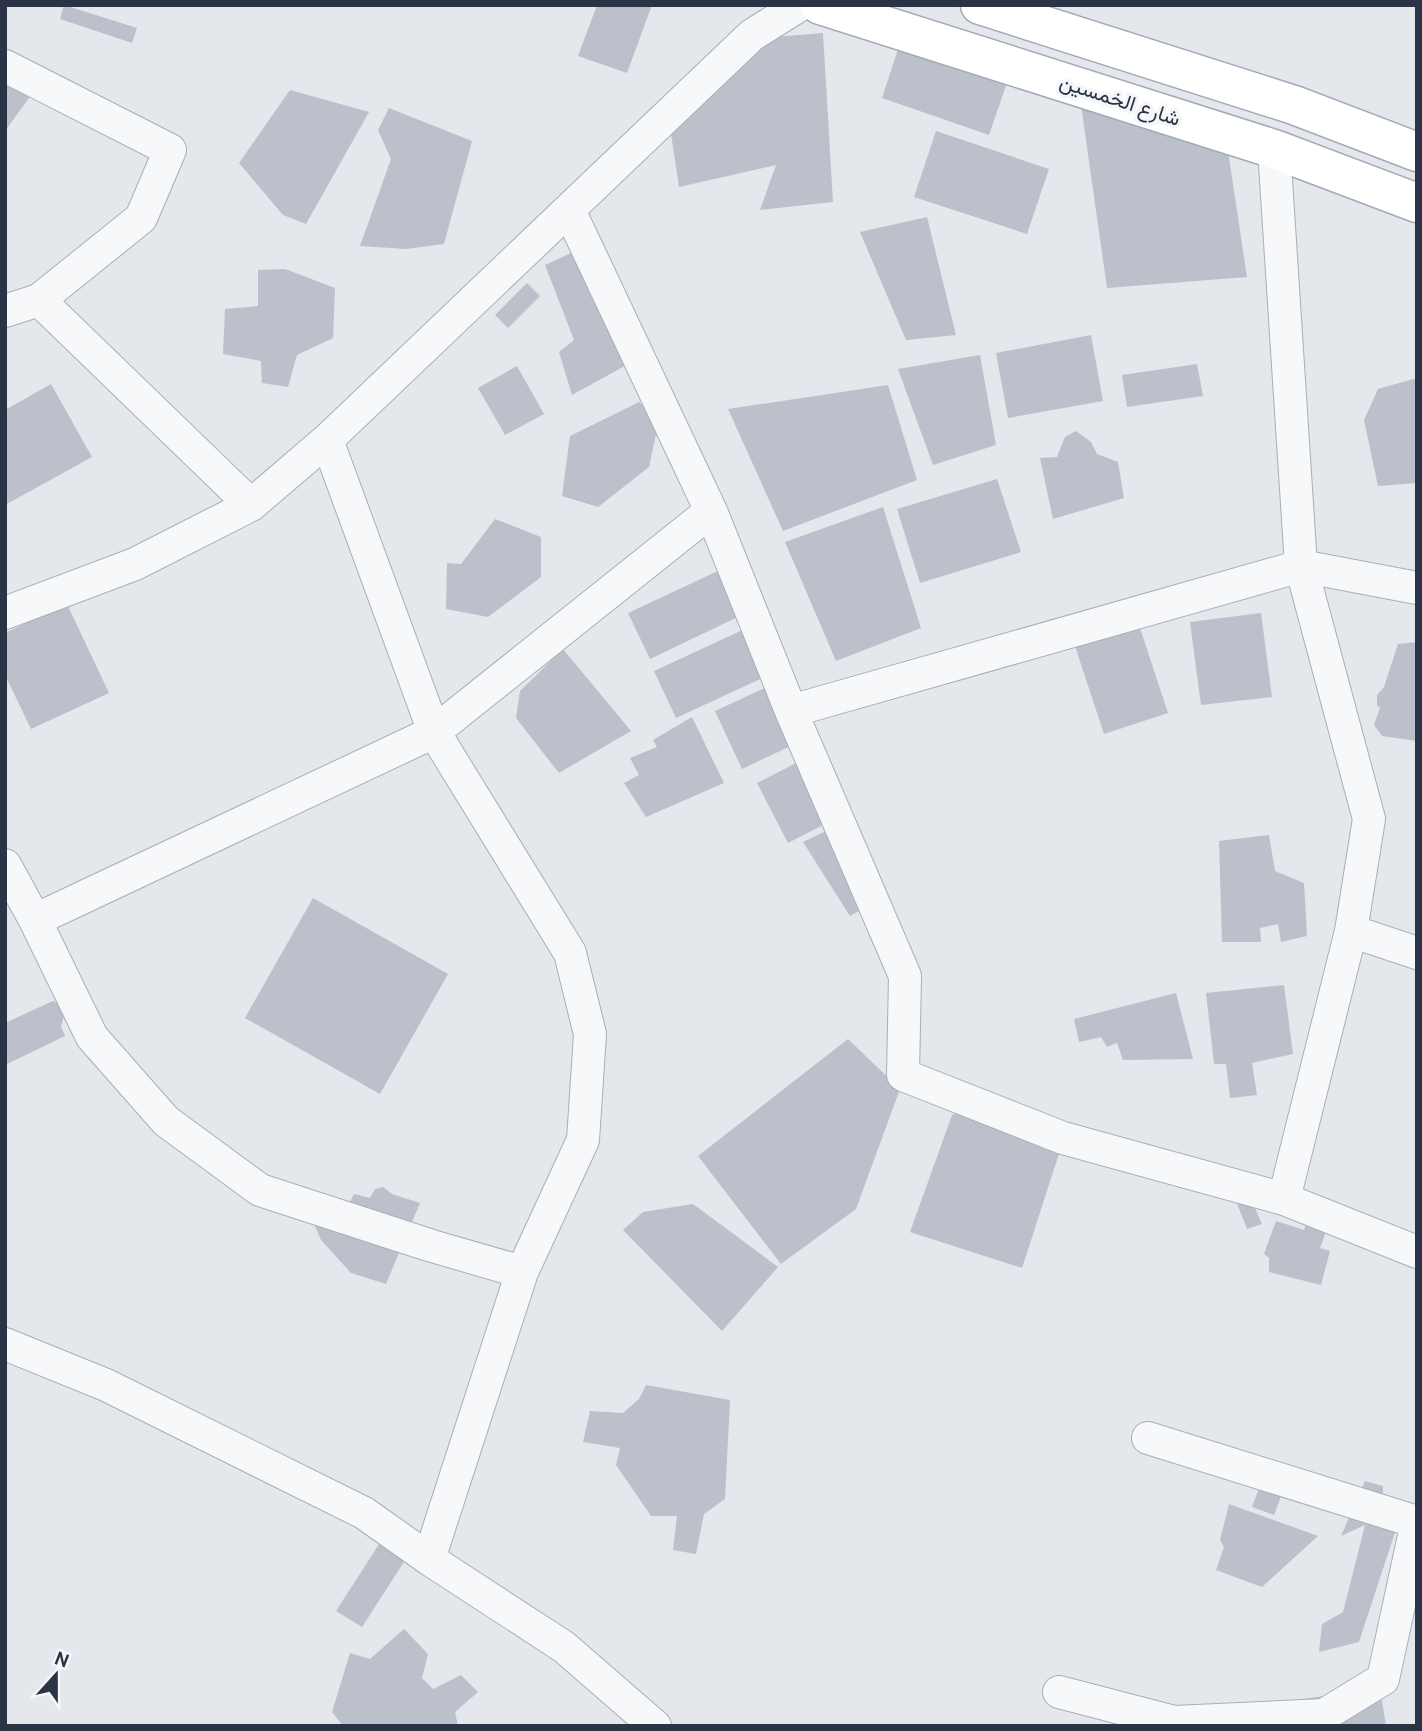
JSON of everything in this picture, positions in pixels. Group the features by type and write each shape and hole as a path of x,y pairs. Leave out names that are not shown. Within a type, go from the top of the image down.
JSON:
{"main road":[{"name":"شارع الخمسين","path":"820,5 1273,149 1417,203"},
{"path":"980,5 1294,105 1417,152"}],"street":[{"path":"5,613 135,564 251,505 327,440 752,35 800,5"},
{"path":"5,65 170,150 141,218 38,300 5,311"},
{"path":"1273,149 1301,566 1369,819 1351,931 1284,1199"},
{"path":"569,211 711,511 791,711 905,976 904,1075 1063,1138 1284,1199 1417,1252"},
{"path":"38,300 251,505"},
{"path":"327,440 434,732 570,953 590,1034 583,1140 522,1272 429,1559"},
{"path":"35,920 434,732 711,511"},
{"path":"791,711 1301,566 1417,588"},
{"path":"5,865 92,1037 166,1121 260,1190 522,1272"},
{"path":"1351,931 1417,953"},
{"path":"5,1344 106,1385 364,1513 564,1647 655,1726"},
{"path":"1059,1692 1174,1722 1324,1715 1383,1679 1417,1522 1148,1438"}],"building":[{"path":"64,5 137,28 132,43 60,19"},
{"path":"597,5 652,5 627,73 578,56"},
{"path":"823,33 833,202 760,210 776,165 679,187 670,127 762,38"},
{"path":"902,37 1010,74 989,135 882,98"},
{"path":"5,65 37,87 5,131"},
{"path":"290,90 369,112 306,224 283,215 239,163"},
{"path":"1080,98 1227,144 1247,277 1107,288"},
{"path":"389,108 472,141 444,244 406,249 360,246 391,159 378,130"},
{"path":"936,131 1049,169 1027,234 914,197"},
{"path":"927,217 956,335 906,340 860,232"},
{"path":"597,241 650,352 572,395 559,352 574,340 545,265"},
{"path":"285,269 335,288 333,338 297,355 288,387 262,383 261,361 223,354 225,309 258,306 258,270"},
{"path":"527,283 540,296 508,328 495,315"},
{"path":"1091,335 1103,401 1008,418 996,353"},
{"path":"980,355 996,445 933,465 898,369"},
{"path":"1197,364 1203,396 1127,407 1122,375"},
{"path":"517,366 544,414 505,435 478,388"},
{"path":"1417,378 1417,483 1378,486 1364,420 1378,389"},
{"path":"51,384 92,457 5,505 5,410"},
{"path":"888,385 917,480 783,531 728,409"},
{"path":"639,402 659,420 649,467 598,507 562,496 570,436"},
{"path":"1076,431 1091,442 1097,454 1118,462 1124,498 1053,519 1040,458 1057,457 1065,437"},
{"path":"997,479 1021,552 920,583 897,509"},
{"path":"883,507 921,628 836,661 785,542"},
{"path":"495,519 541,537 541,577 488,617 446,609 447,563 461,564"},
{"path":"720,570 742,615 650,659 628,613"},
{"path":"67,604 109,693 31,729 5,675 5,633"},
{"path":"1261,613 1272,697 1201,705 1190,622"},
{"path":"1138,622 1168,713 1104,734 1074,643"},
{"path":"749,627 771,674 676,718 654,671"},
{"path":"1417,642 1417,741 1382,736 1374,725 1380,708 1377,705 1377,695 1384,687 1398,644"},
{"path":"563,649 631,731 559,773 516,718 520,691"},
{"path":"769,686 797,743 742,769 715,711"},
{"path":"692,717 724,783 646,817 624,783 639,775 630,758 657,747 653,740"},
{"path":"798,762 829,822 788,843 757,783"},
{"path":"826,831 885,896 850,916 803,842"},
{"path":"1269,835 1275,871 1304,883 1307,936 1281,942 1278,924 1260,928 1261,942 1222,942 1219,841"},
{"path":"313,898 448,974 380,1094 245,1018"},
{"path":"1284,985 1293,1054 1252,1063 1257,1095 1230,1098 1226,1064 1214,1064 1206,993"},
{"path":"1176,993 1193,1059 1123,1060 1117,1043 1107,1047 1101,1037 1079,1042 1074,1019"},
{"path":"53,1001 61,1004 65,1012 61,1027 65,1036 5,1065 5,1023"},
{"path":"848,1039 900,1089 856,1209 781,1264 698,1156"},
{"path":"983,1099 1068,1126 1022,1268 910,1232 952,1115"},
{"path":"1244,1183 1262,1224 1247,1229 1230,1186"},
{"path":"383,1187 392,1194 420,1203 386,1284 351,1273 321,1240 307,1208 316,1192 350,1202 354,1194 370,1198 375,1189"},
{"path":"693,1204 778,1267 722,1331 623,1230 643,1212"},
{"path":"1276,1221 1304,1230 1307,1221 1328,1226 1320,1248 1330,1251 1321,1285 1269,1272 1269,1258 1264,1254"},
{"path":"646,1385 730,1400 725,1499 704,1514 696,1554 673,1550 677,1516 651,1516 616,1465 620,1448 583,1442 590,1411 623,1413 639,1399"},
{"path":"1365,1481 1383,1486 1383,1494 1403,1508 1359,1642 1319,1652 1322,1624 1343,1612 1365,1525 1341,1536"},
{"path":"1261,1483 1283,1491 1274,1515 1252,1507"},
{"path":"1229,1504 1318,1536 1262,1587 1216,1570 1224,1547 1220,1540"},
{"path":"385,1535 411,1551 362,1627 336,1611"},
{"path":"404,1629 428,1654 422,1678 433,1689 461,1675 478,1692 455,1712 458,1726 343,1726 332,1712 350,1653 370,1659"},
{"path":"1380,1688 1386,1726 1307,1726 1303,1699"}]}
